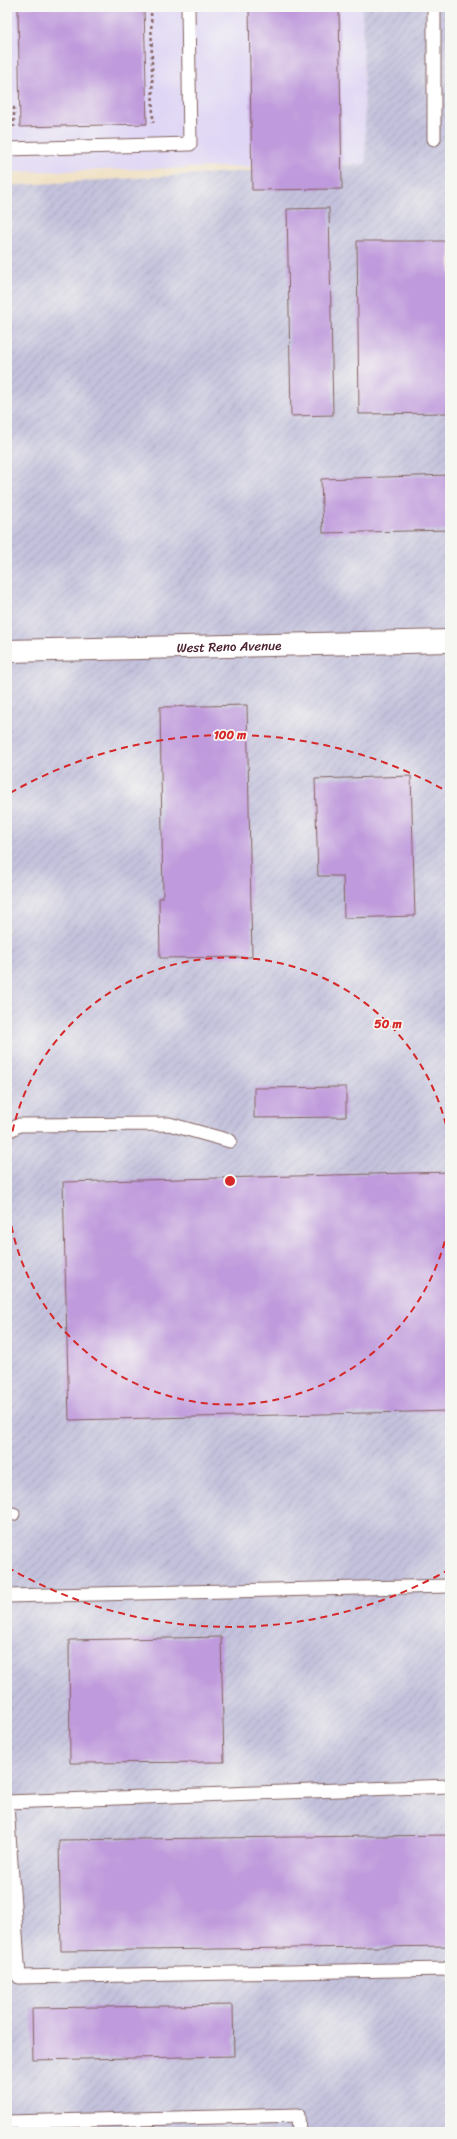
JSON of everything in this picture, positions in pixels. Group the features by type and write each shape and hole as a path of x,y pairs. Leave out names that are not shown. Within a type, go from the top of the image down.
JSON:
{"street":[{"name":"West Reno Avenue","path":"7,651 450,641"}],"lane":[{"path":"434,7 434,139"},
{"path":"7,149 190,144 188,8"},
{"path":"7,1132 19,1125 169,1124 230,1141"},
{"path":"7,1596 450,1586"},
{"path":"7,1802 450,1786"},
{"path":"7,1806 19,1977 447,1969 450,1966"},
{"path":"11,2125 298,2115 299,2132"}],"path":[{"path":"151,7 153,126"},
{"path":"188,8 244,7"},
{"path":"7,108 14,108 14,128 22,128"}],"shaded area":[{"path":"7,7 362,7 366,164 7,172"},
{"path":"362,7 450,7 450,2132 7,2132 7,186 366,164"}],"building":[{"path":"18,7 144,7 147,124 20,127"},
{"path":"249,7 339,7 342,189 252,190"},
{"path":"329,208 333,415 291,416 287,209"},
{"path":"357,241 450,241 450,413 359,414"},
{"path":"450,475 450,530 323,533 321,479"},
{"path":"247,705 252,957 160,958 159,898 163,898 160,707"},
{"path":"411,776 415,916 344,918 343,876 318,876 315,779"},
{"path":"346,1087 346,1117 254,1118 254,1088"},
{"path":"450,1172 450,1411 69,1420 63,1182"},
{"path":"221,1637 224,1762 70,1763 69,1640"},
{"path":"450,1835 450,1946 61,1951 59,1840"},
{"path":"233,2005 234,2056 33,2060 32,2008"}]}
